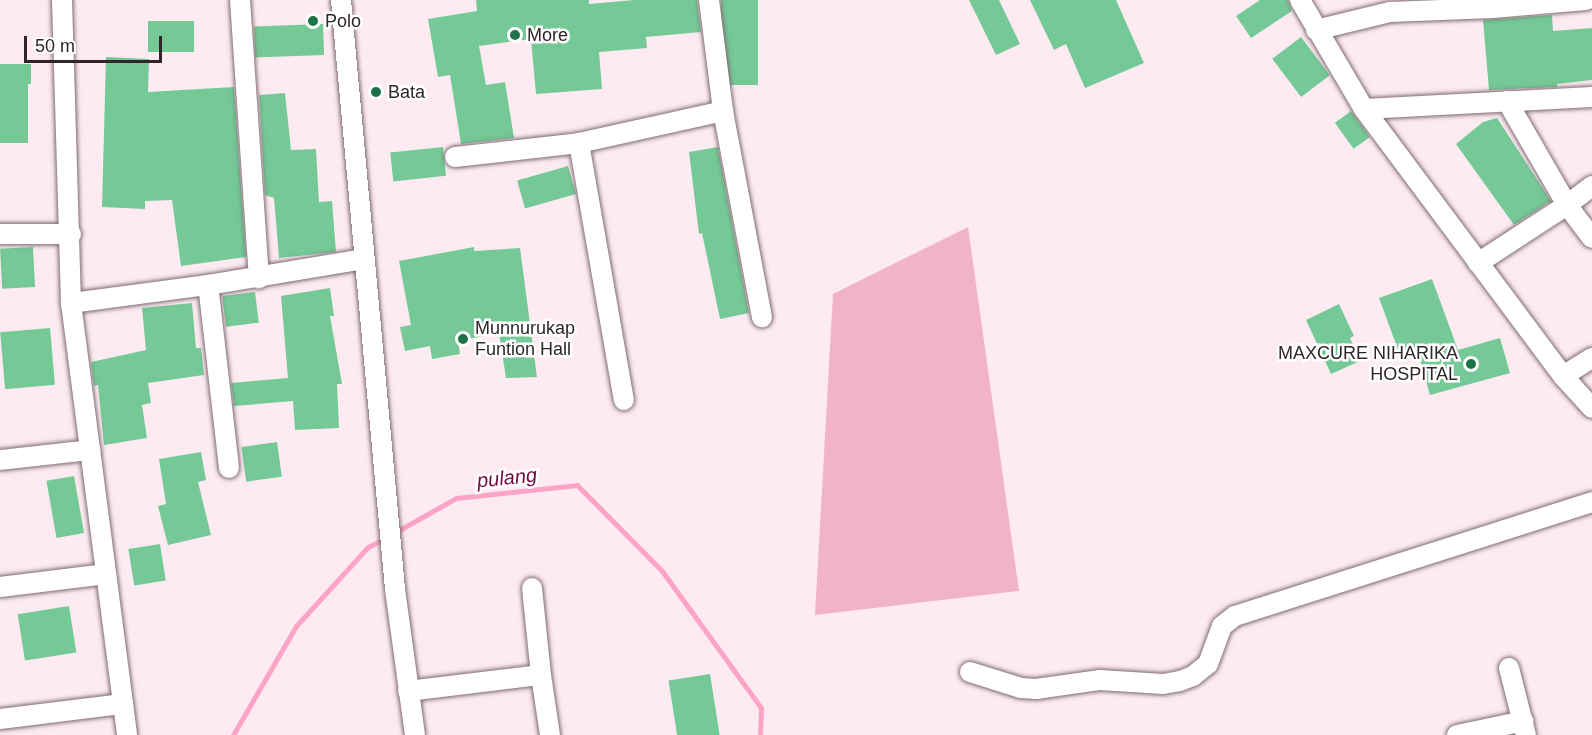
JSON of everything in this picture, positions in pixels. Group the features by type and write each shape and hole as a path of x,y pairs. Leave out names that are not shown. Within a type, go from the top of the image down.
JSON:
{"street":[{"path":"62,0 71,303 127,735"},
{"path":"240,0 259,278"},
{"path":"341,0 395,589 415,735"},
{"path":"709,0 723,111 762,317"},
{"path":"1299,0 1364,109 1563,376 1592,408"},
{"path":"1316,30 1390,6 1492,8 1586,0"},
{"path":"1364,109 1592,97"},
{"path":"1507,101 1567,205 1592,238"},
{"path":"455,157 579,143 723,111"},
{"path":"579,143 624,400"},
{"path":"1478,263 1592,186"},
{"path":"0,234 70,234"},
{"path":"71,303 259,278 364,259"},
{"path":"208,285 229,468"},
{"path":"1563,376 1592,358"},
{"path":"0,460 90,450"},
{"path":"970,672 1021,688 1036,689 1100,680 1163,684 1180,681 1193,676 1208,664 1222,626 1227,620 1592,502"},
{"path":"0,587 106,574"},
{"path":"532,588 550,735"},
{"path":"1457,735 1525,728 1509,668"},
{"path":"408,691 541,675"},
{"path":"0,719 123,704"}],"shaded area":[{"path":"968,227 1019,591 815,615 833,294"}],"building":[{"path":"476,0 589,0 589,4 634,0 697,0 701,32 646,37 647,48 599,52 602,89 536,94 531,39 479,46 486,85 505,82 514,138 461,144 450,75 438,77 428,19 477,11"},
{"path":"721,0 758,0 758,85 721,85"},
{"path":"969,0 999,0 1020,44 996,55"},
{"path":"1030,0 1116,0 1144,63 1085,88 1066,44 1054,50"},
{"path":"1260,0 1288,0 1292,11 1251,38 1236,16"},
{"path":"1552,15 1553,31 1592,28 1592,80 1557,84 1557,87 1489,90 1483,20"},
{"path":"148,21 194,21 194,52 148,52"},
{"path":"323,24 324,55 255,57 254,26"},
{"path":"1301,37 1330,75 1301,97 1272,59"},
{"path":"106,57 149,59 148,92 234,87 246,257 181,266 172,200 145,201 145,209 102,207"},
{"path":"0,64 31,64 31,84 28,84 28,143 0,143"},
{"path":"285,93 291,150 316,149 319,202 332,201 336,252 279,258 274,198 265,195 259,95"},
{"path":"1351,111 1370,137 1354,149 1335,123"},
{"path":"1497,118 1551,201 1514,225 1456,144 1483,122"},
{"path":"443,147 446,176 393,181 390,153"},
{"path":"718,147 749,313 720,319 702,233 699,234 689,152"},
{"path":"568,166 576,194 525,208 517,181"},
{"path":"33,247 35,287 2,289 0,249"},
{"path":"474,247 474,251 520,248 537,377 506,378 499,333 458,341 460,354 432,359 430,346 405,351 400,327 411,325 399,261"},
{"path":"1432,279 1458,350 1500,338 1510,373 1430,395 1417,349 1400,355 1379,298"},
{"path":"330,288 334,316 330,316 342,384 337,384 339,428 295,430 293,401 234,406 231,383 288,378 281,296"},
{"path":"255,292 259,323 226,327 222,296"},
{"path":"192,303 196,348 201,348 204,375 148,383 151,403 142,405 147,438 104,445 98,385 94,386 91,362 146,350 142,308"},
{"path":"1339,304 1354,336 1350,338 1360,361 1331,374 1306,320"},
{"path":"50,328 55,385 5,389 0,332"},
{"path":"277,442 282,477 246,482 241,447"},
{"path":"201,452 206,480 198,482 211,535 168,545 158,506 166,504 159,459"},
{"path":"74,476 84,533 56,538 46,481"},
{"path":"160,544 166,581 134,586 128,549"},
{"path":"69,606 76,652 25,661 18,614"},
{"path":"710,674 720,735 677,735 669,681"}],"waterway":[{"name":"pulang","path":"394,533 456,498 577,485 662,571 761,708 760,735"},
{"name":"pulang","path":"233,735 296,626 368,547 386,538"}],"place":[{"name":"Polo","path":"313,21"},
{"name":"More","path":"515,35"},
{"name":"Bata","path":"376,92"},
{"name":"Munnurukap Funtion Hall","path":"463,339"},
{"name":"MAXCURE NIHARIKA HOSPITAL","path":"1471,364"}]}
